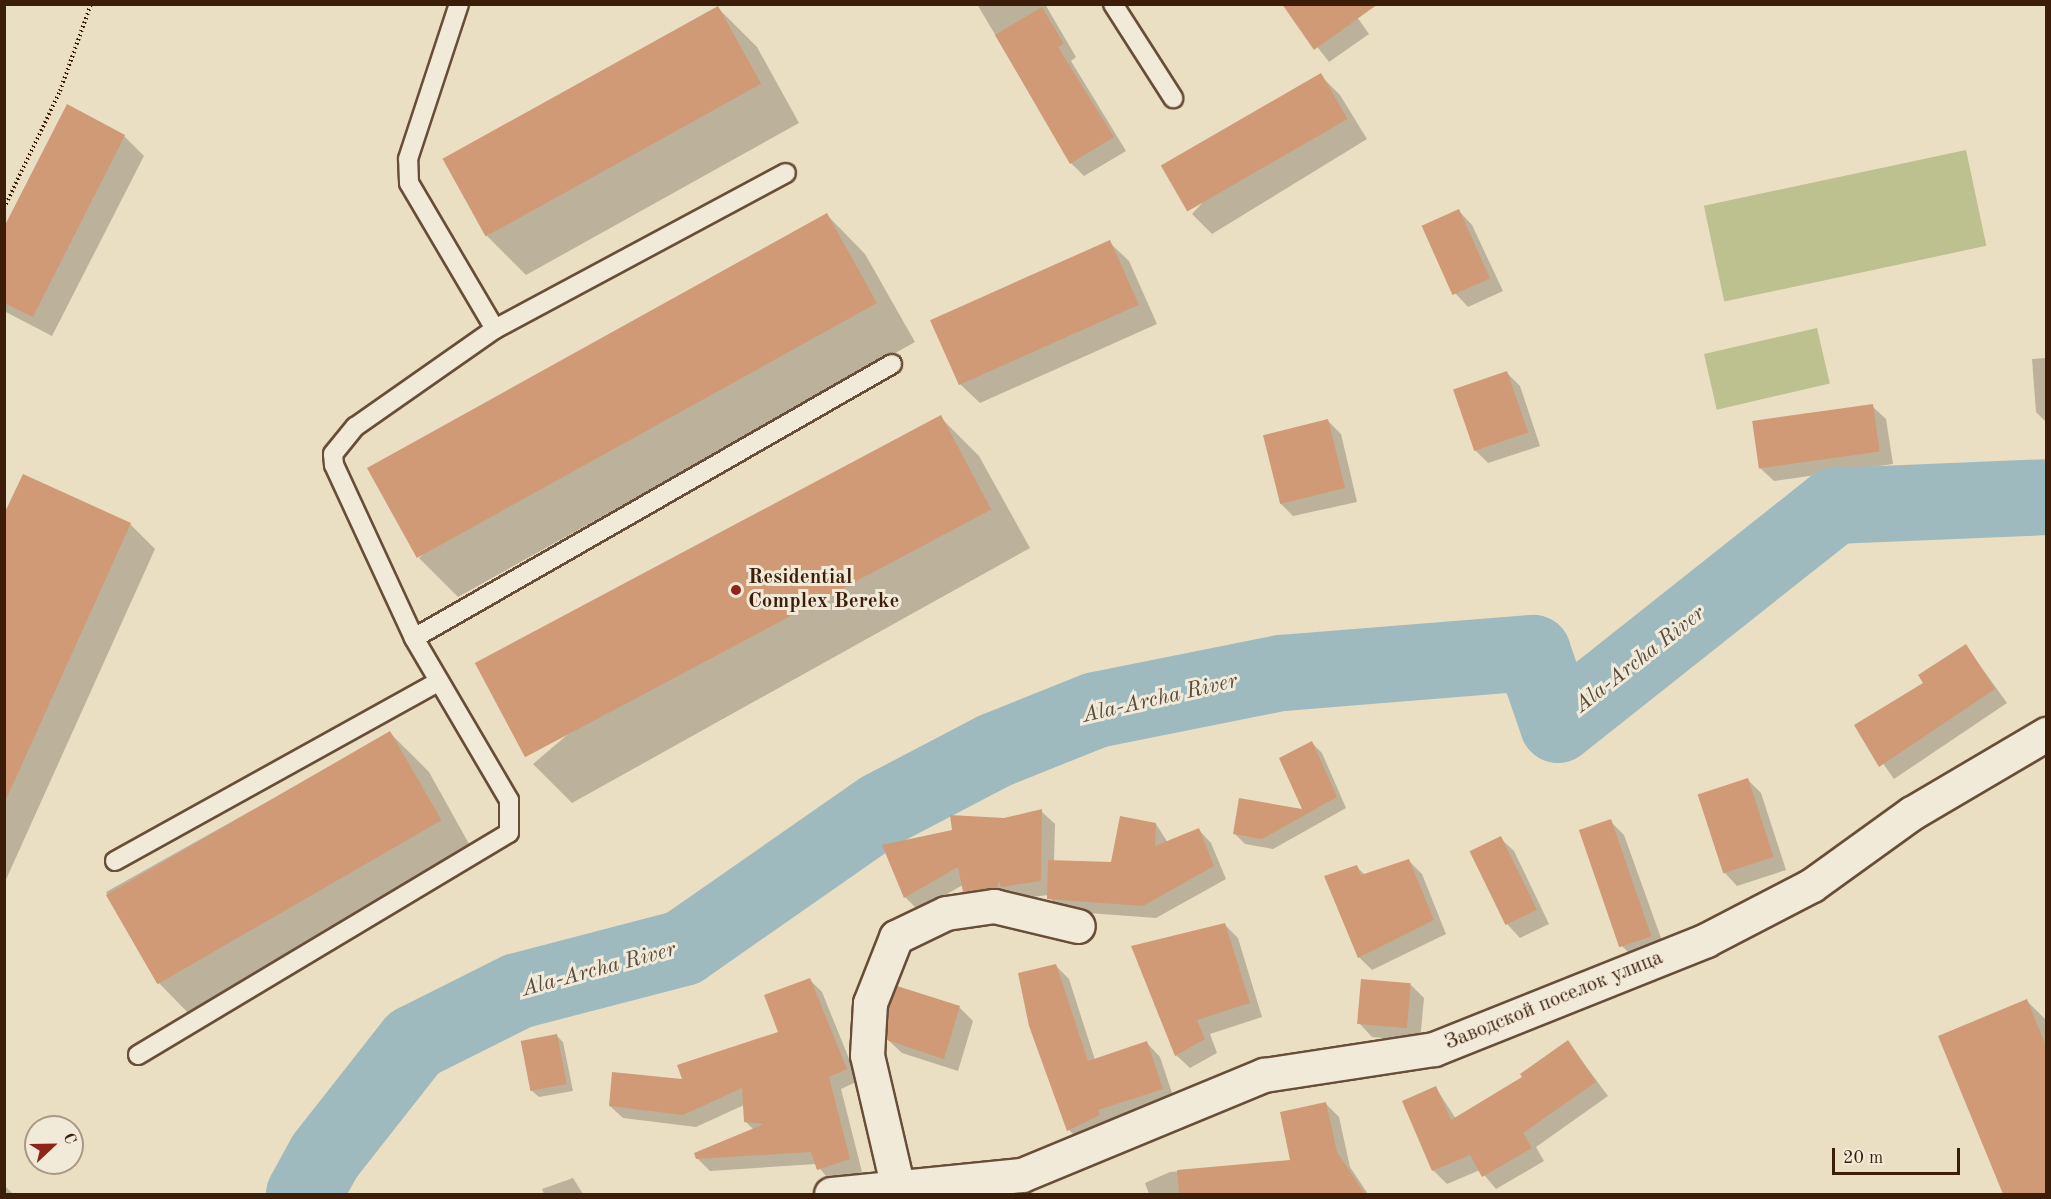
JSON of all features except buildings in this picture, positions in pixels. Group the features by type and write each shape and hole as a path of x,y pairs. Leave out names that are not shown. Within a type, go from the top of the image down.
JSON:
{"street":[{"name":"Заводской поселок улица","path":"831,1194 897,1184 1017,1185 1264,1075 1434,1049 1706,940 1812,885 1912,813 2046,734"},
{"path":"897,1184 867,1055 870,1003 896,936 946,913 994,906 1078,926"}],"lane":[{"path":"459,4 408,159 409,183 495,329"},
{"path":"1113,4 1173,98"},
{"path":"138,1054 509,833 509,800 414,638 337,475 333,454 356,427 495,329 786,173"},
{"path":"414,638 892,364"},
{"path":"115,861 438,682"}],"path":[{"path":"4,208 60,92 91,4"}],"green space":[{"path":"1966,150 1986,246 1724,302 1704,206"},
{"path":"1817,328 1830,384 1717,410 1704,354"}],"waterway":[{"name":"Ala-Archa River","path":"304,1194 325,1156 414,1043 518,991 683,948 881,810 996,750 1096,710 1282,673 1533,653 1558,725 1834,506 2046,497"}],"place":[{"name":"Residential Complex Bereke","path":"736,590"}]}
